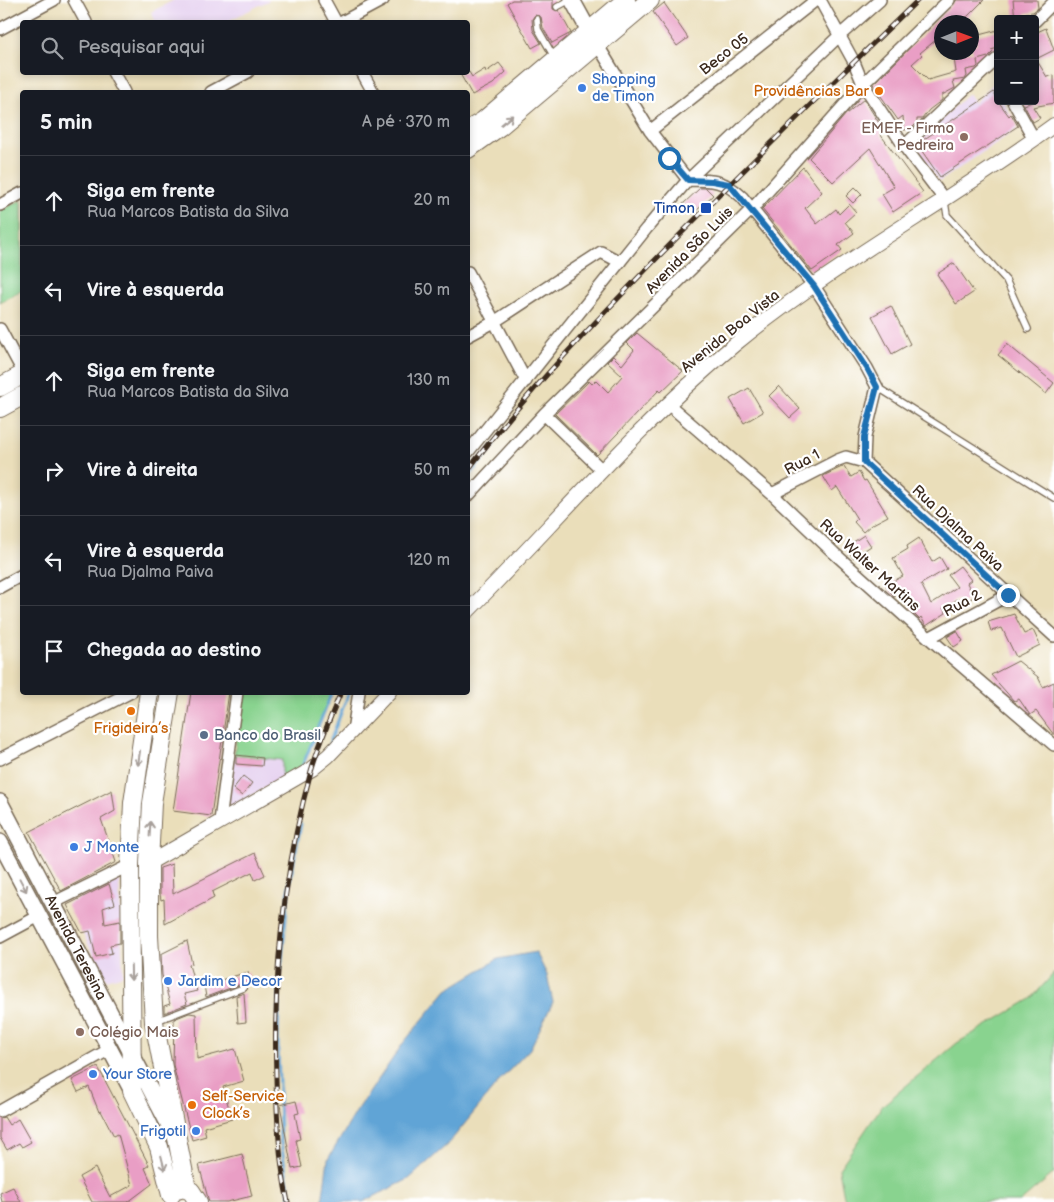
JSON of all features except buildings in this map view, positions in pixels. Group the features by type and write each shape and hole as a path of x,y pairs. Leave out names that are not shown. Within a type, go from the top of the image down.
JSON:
{"main road":[{"path":"571,0 593,38"},
{"path":"470,148 499,127 593,38 626,0"},
{"path":"470,129 483,121 555,59 593,38 650,0"},
{"path":"0,386 20,376"},
{"path":"0,408 20,397"},
{"path":"149,695 133,804 130,864 132,1091 159,1147 169,1198"},
{"path":"170,695 152,803 157,860 149,936 154,1022 179,1146 193,1195"},
{"name":"Avenida Teresina","path":"0,802 179,1146"},
{"name":"Avenida Teresina","path":"0,842 132,1091"},
{"path":"12,865 28,856"},
{"path":"131,936 149,936"},
{"path":"169,1198 178,1189 193,1195"}],"street":[{"path":"0,28 54,0"},
{"path":"74,0 85,20"},
{"path":"324,0 335,20"},
{"path":"346,20 383,0"},
{"name":"Beco 05","path":"650,131 816,0"},
{"path":"820,0 863,84 904,146 944,199"},
{"path":"470,450 688,180 839,36 880,0"},
{"name":"Avenida São Luis","path":"470,494 544,414 752,209 863,84 949,0"},
{"path":"1039,17 1054,2"},
{"path":"593,38 650,131 688,180 729,184 752,209 814,286 867,368 877,387 864,437 864,462"},
{"path":"904,146 994,68"},
{"path":"116,75 123,90"},
{"path":"215,90 242,75"},
{"path":"364,75 372,90"},
{"path":"1015,105 1034,139"},
{"name":"Avenida Boa Vista","path":"470,609 602,470 668,404 734,345 814,286 1054,125"},
{"path":"0,205 20,194"},
{"path":"470,335 494,322 601,252 620,262"},
{"path":"470,276 526,381"},
{"path":"0,329 20,366"},
{"name":"Rua Walter Martins","path":"668,404 772,494 834,553 929,638 1054,745"},
{"path":"544,414 602,470"},
{"name":"Rua 1","path":"772,494 846,458 864,462"},
{"name":"Rua Djalma Paiva","path":"864,462 1054,636"},
{"path":"0,587 20,576"},
{"name":"Rua 2","path":"929,638 1008,595"},
{"path":"0,759 125,695"},
{"path":"220,821 237,695"},
{"path":"353,731 358,695"},
{"path":"157,860 312,768 353,731 386,695"},
{"path":"53,903 130,864"},
{"path":"0,937 39,916"},
{"path":"0,1111 110,1049"}],"lane":[{"path":"557,7 571,0"},
{"path":"537,19 538,29 555,59"},
{"path":"944,199 948,215 1006,280 1028,329"},
{"path":"877,387 1054,498"},
{"path":"154,1022 243,988"}],"shaded area":[{"path":"174,0 270,0 230,20 155,20 151,12"},
{"name":"EMEF - Firmo Pedreira","path":"994,83 994,105 1005,105 1017,129 939,182 915,144 968,94 974,103"},
{"path":"234,755 282,760 282,779 232,806 228,802"},
{"path":"119,878 123,975 107,980 67,904"}],"green space":[{"path":"20,201 20,291 0,302 0,211"},
{"path":"243,695 331,695 301,770 282,779 282,760 234,755"},
{"path":"1054,973 1054,1173 1020,1202 845,1202 839,1169 882,1106 957,1043 1031,999"}],"water":[{"path":"536,952 547,975 553,1002 530,1049 502,1078 449,1143 409,1179 363,1202 322,1202 328,1159 356,1112 404,1042 447,990 498,959"}],"waterway":[{"path":"470,475 494,445"},
{"path":"301,770 331,695"},
{"path":"328,747 348,695"},
{"path":"291,1202 280,1137 278,1037 280,979 289,886 301,824"}],"railway":[{"path":"470,467 536,387 609,308 755,159 918,0"},
{"path":"288,1202 282,1171 276,1078 276,1000 282,923 294,846 311,771 340,695"}],"place":[{"name":"Shopping de Timon","path":"582,88"},
{"name":"Providências Bar","path":"879,91"},
{"name":"EMEF - Firmo Pedreira","path":"964,137"},
{"name":"Timon","path":"706,208"},
{"name":"Frigideira’s","path":"131,711"},
{"name":"Banco do Brasil","path":"204,735"},
{"name":"J Monte","path":"74,847"},
{"name":"Jardim e Decor","path":"168,981"},
{"name":"Colégio Mais","path":"80,1032"},
{"name":"Your Store","path":"93,1074"},
{"name":"Self-Service Clock’s","path":"192,1105"},
{"name":"Frigotil","path":"196,1131"}],"route":[{"path":"669,158 688,180 729,184 814,286 867,368 877,387 864,437 864,462 1008,595"}]}
